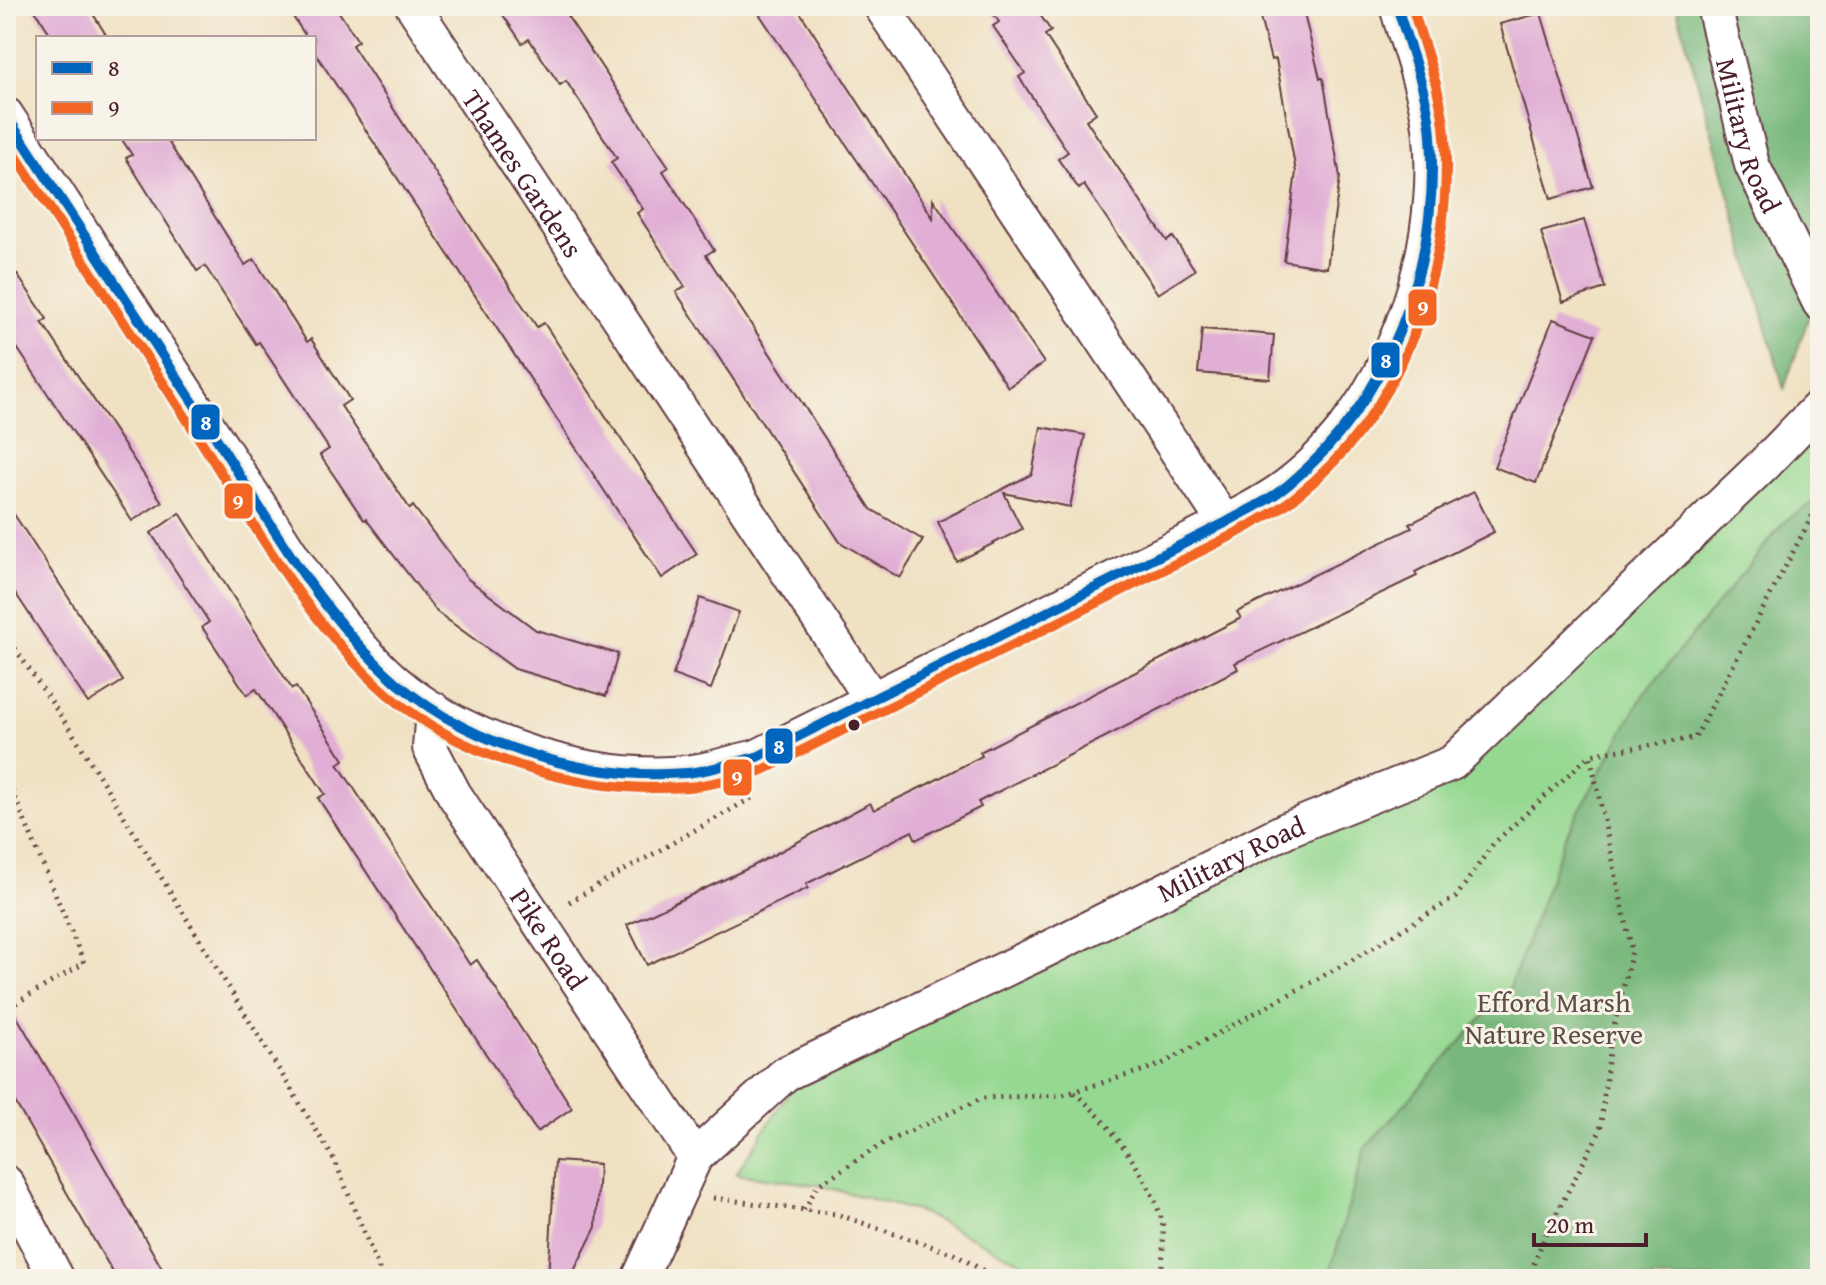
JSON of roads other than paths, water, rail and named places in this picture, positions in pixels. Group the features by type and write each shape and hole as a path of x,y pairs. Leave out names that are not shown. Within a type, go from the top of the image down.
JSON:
{"street":[{"name":"Thames Gardens","path":"413,6 872,699"},
{"path":"881,6 1225,523"},
{"path":"6,115 307,579 356,641 394,681 433,709 507,747 598,770 685,773 757,757 1225,523 1288,485 1332,443 1376,385 1403,329 1422,260 1432,174 1431,134 1397,6"},
{"name":"Military Road","path":"1714,6 1752,165 1820,303"},
{"name":"Military Road","path":"639,1279 695,1157 785,1074 1286,830 1452,763 1753,475 1820,406"},
{"name":"Pike Road","path":"433,709 430,748 454,794 695,1157"},
{"path":"6,1183 57,1279"}],"park label":[{"name":"Efford Marsh Nature Reserve","path":"1554,1017"}]}
